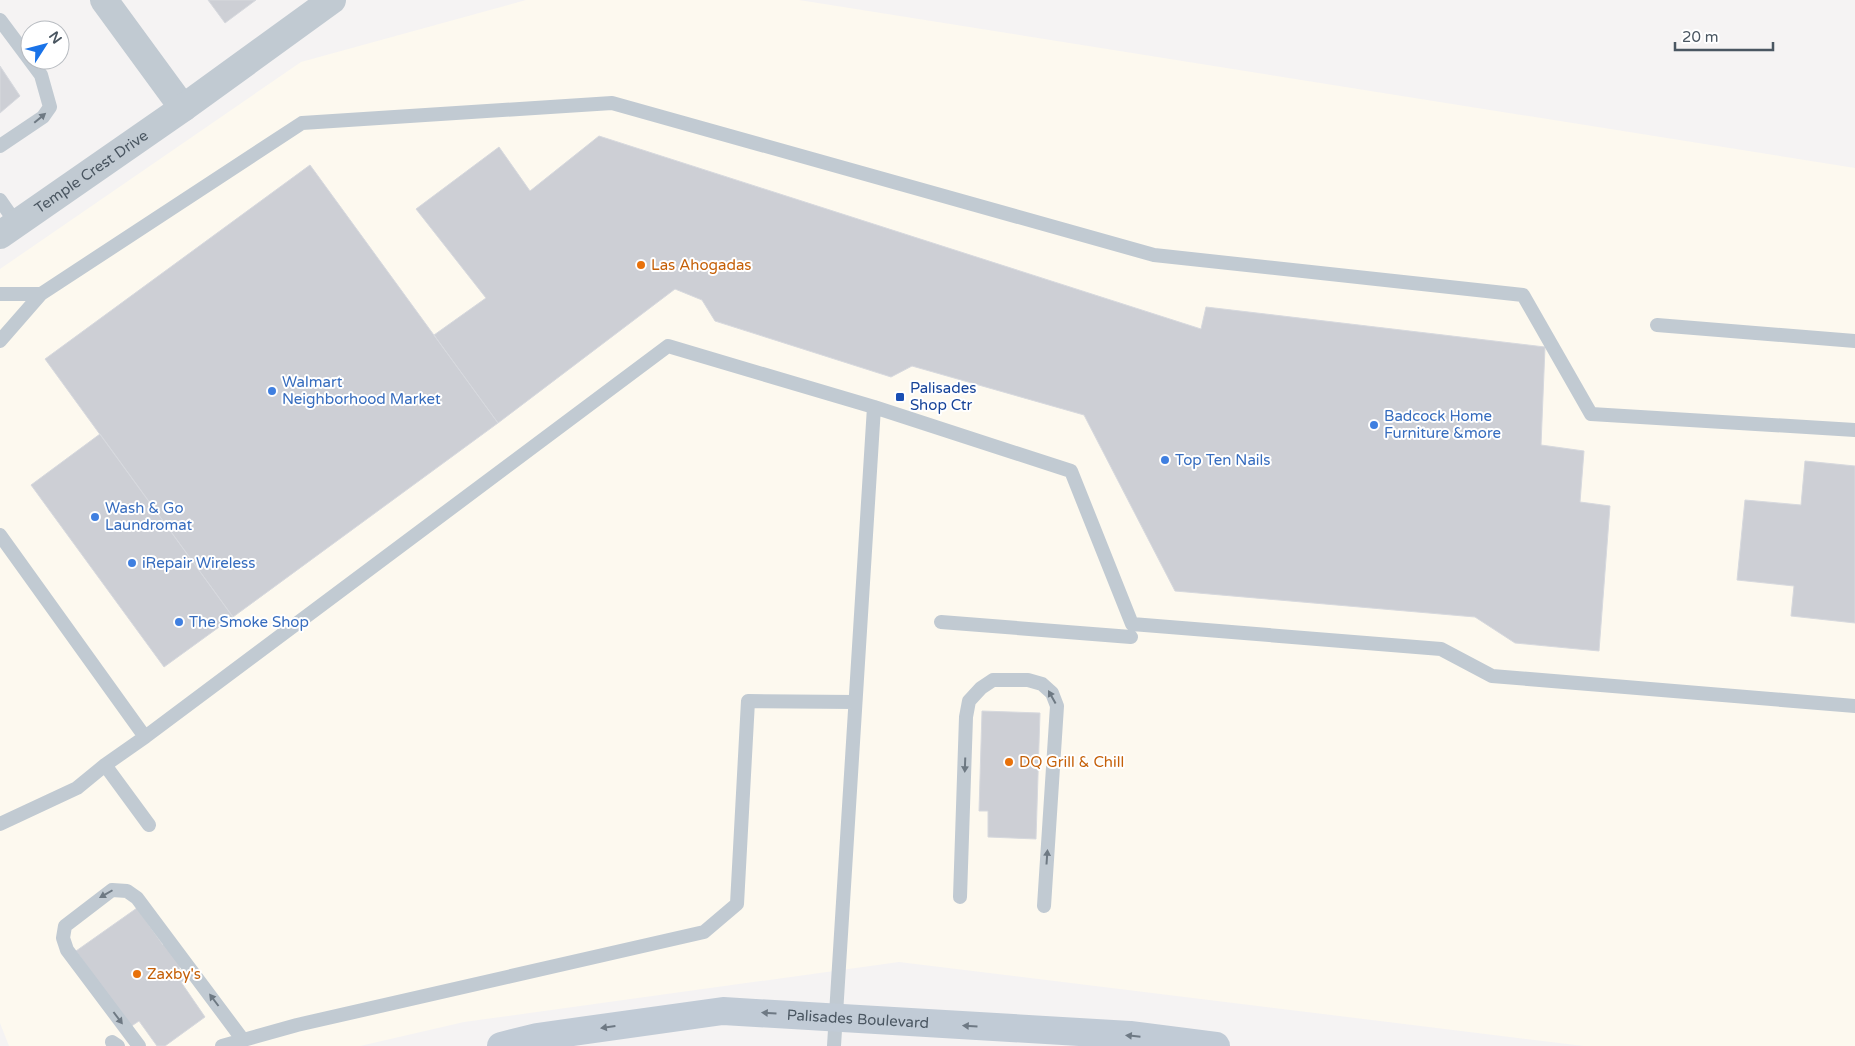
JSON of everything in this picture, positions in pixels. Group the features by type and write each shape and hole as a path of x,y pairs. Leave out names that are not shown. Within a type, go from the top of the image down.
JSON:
{"main road":[{"name":"Palisades Boulevard","path":"501,1046 537,1036 723,1011 1130,1035 1216,1046"}],"street":[{"path":"104,0 182,108"},
{"name":"Temple Crest Drive","path":"8,229 182,108 332,0"}],"lane":[{"path":"0,20 40,75 50,107 42,117 0,146"},
{"path":"0,341 42,294 302,123 612,103 1154,255 1523,295 1591,414 1855,430"},
{"path":"0,200 8,229"},
{"path":"0,294 42,294"},
{"path":"1658,325 1855,341"},
{"path":"0,824 77,788 105,765 668,346 874,407 1071,471 1132,624 1441,649 1492,676 1855,706"},
{"path":"834,1046 874,407"},
{"path":"0,535 145,737"},
{"path":"941,622 1131,637"},
{"path":"960,897 966,718 969,701 981,688 993,680 1028,680 1042,684 1052,693 1057,706 1044,906"},
{"path":"222,1046 297,1025 704,932 737,904 748,701 856,702"},
{"path":"105,765 149,825"},
{"path":"139,1046 68,950 63,938 65,926 112,890 127,891 137,898 243,1040"}],"shaded area":[{"path":"526,0 799,0 1855,168 1855,1046 1584,1046 899,962 464,1022 360,1046 9,1046 0,1023 0,269 301,62"}],"building":[{"path":"208,0 256,0 225,23"},
{"path":"0,66 20,96 0,113"},
{"path":"599,136 1201,329 1206,307 1545,347 1541,445 1584,451 1580,502 1610,506 1599,651 1515,643 1475,617 1175,591 1084,415 912,366 891,377 715,321 702,300 675,289 498,423 434,335 486,298 416,209 499,147 530,191"},
{"name":"Walmart Neighborhood Market","path":"310,165 498,423 233,617 45,359"},
{"path":"100,434 233,617 164,667 31,485"},
{"path":"1805,461 1855,466 1855,623 1791,616 1794,586 1737,580 1745,500 1801,505"},
{"name":"DQ Grill & Chill","path":"982,711 1040,713 1036,839 988,837 988,811 979,811"},
{"name":"Zaxby's","path":"137,908 163,945 168,941 183,963 179,968 187,979 181,982 205,1017 165,1046 157,1046 139,1021 130,1027 76,951"}],"place":[{"name":"Las Ahogadas","path":"641,265"},
{"name":"Walmart Neighborhood Market","path":"272,391"},
{"name":"Palisades Shop Ctr","path":"900,397"},
{"name":"Badcock Home Furniture &more","path":"1374,425"},
{"name":"Top Ten Nails","path":"1165,460"},
{"name":"Wash & Go Laundromat","path":"95,517"},
{"name":"iRepair Wireless","path":"132,563"},
{"name":"The Smoke Shop","path":"179,622"},
{"name":"DQ Grill & Chill","path":"1009,762"},
{"name":"Zaxby's","path":"137,974"}]}
